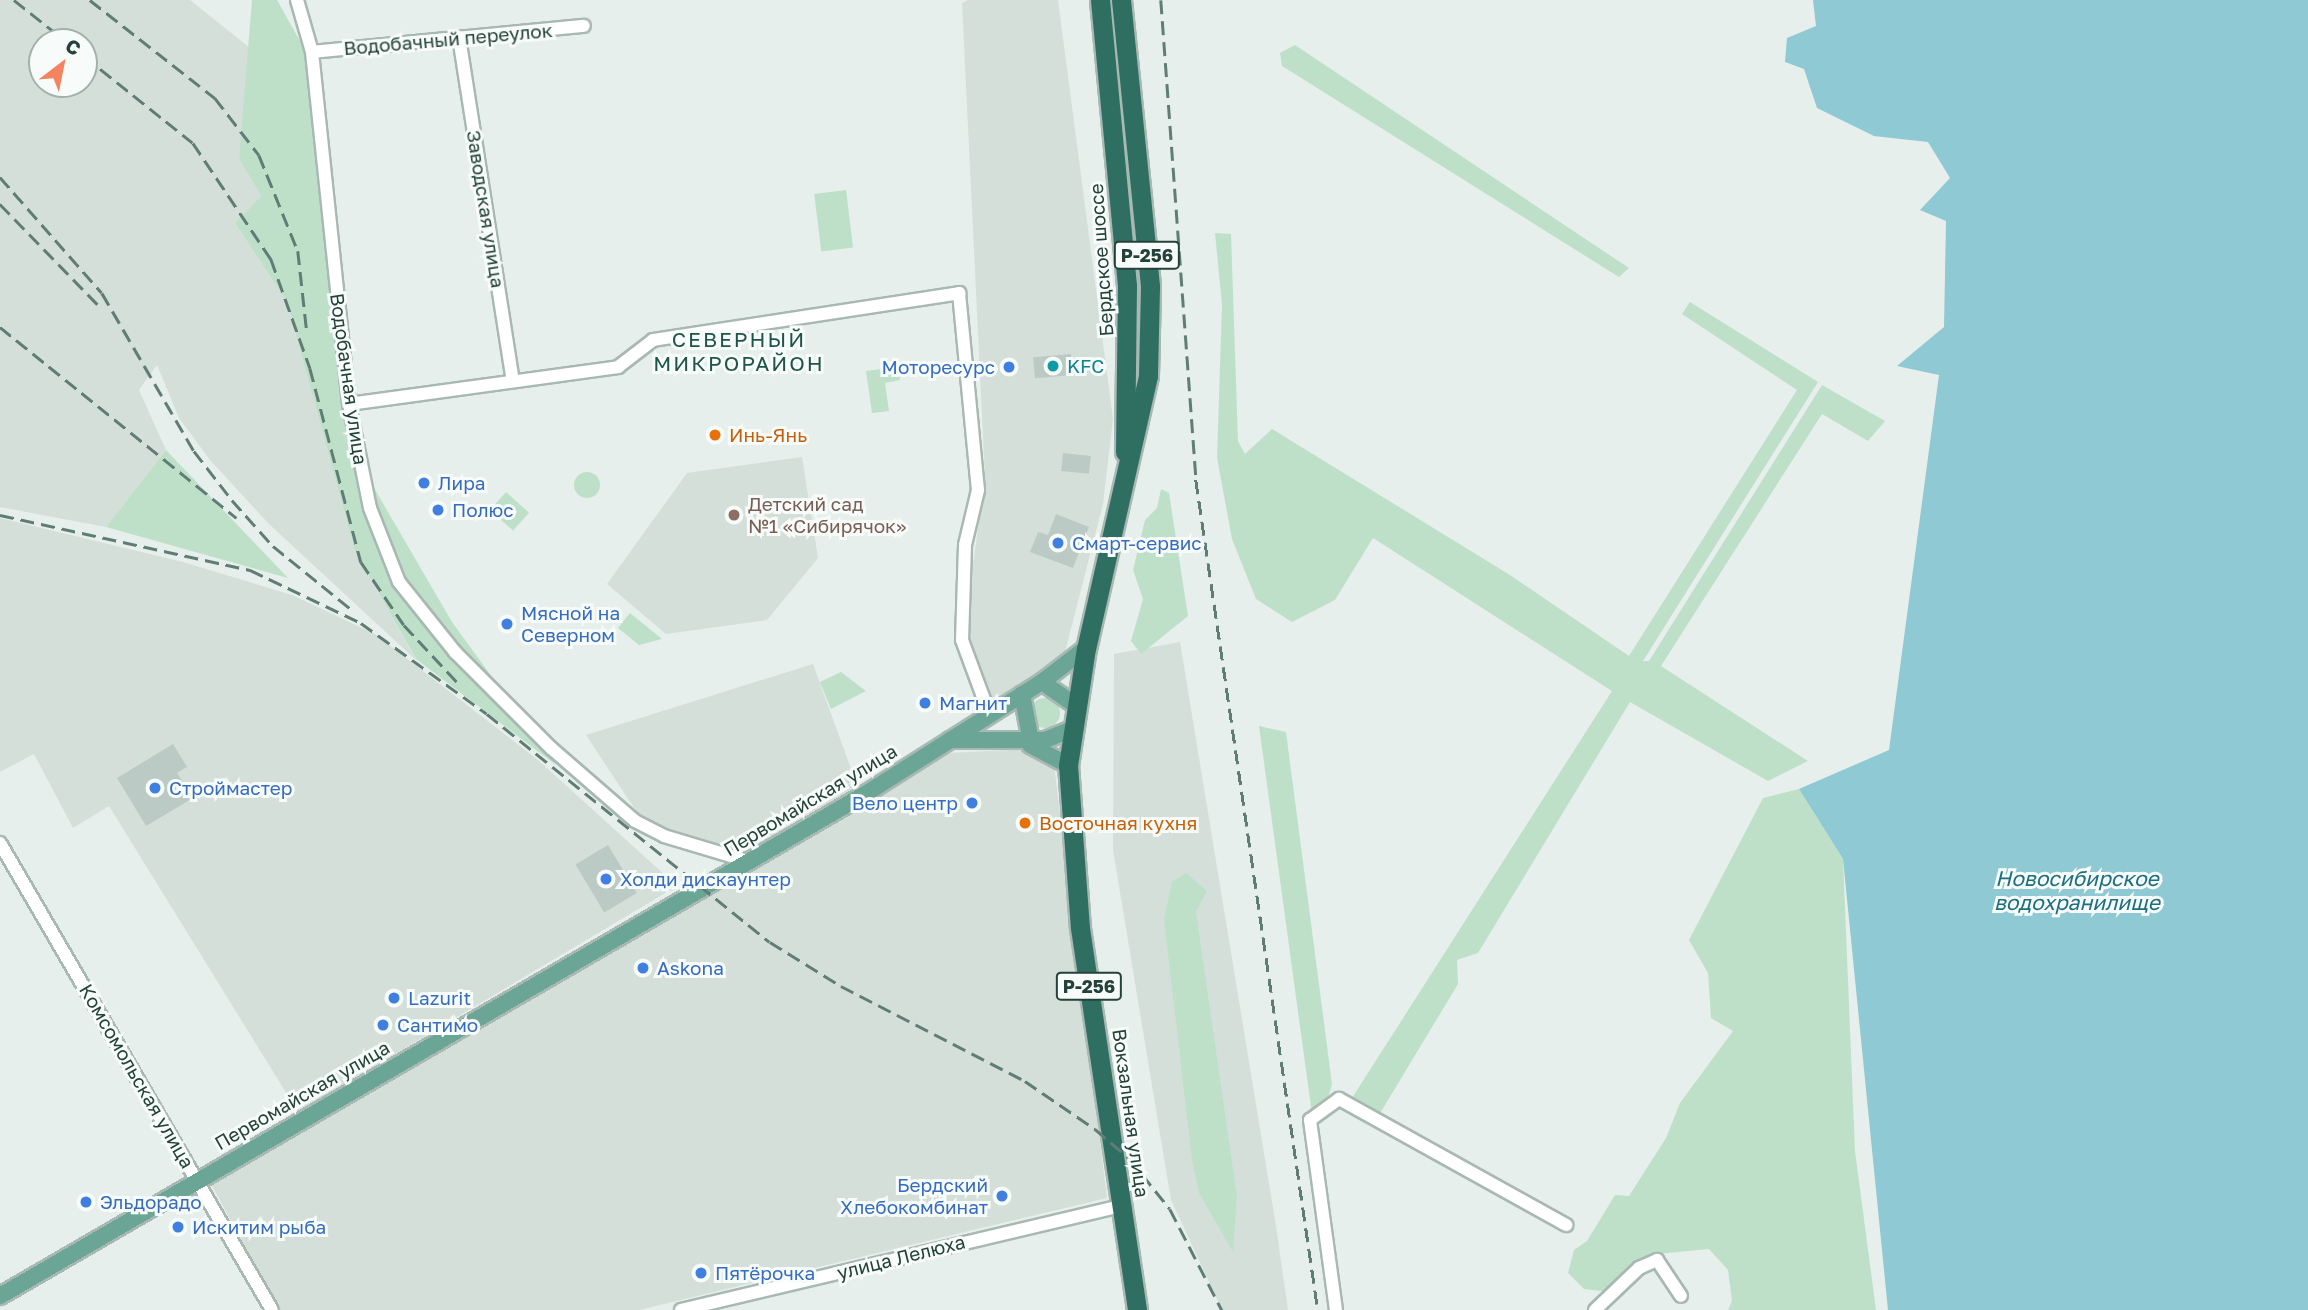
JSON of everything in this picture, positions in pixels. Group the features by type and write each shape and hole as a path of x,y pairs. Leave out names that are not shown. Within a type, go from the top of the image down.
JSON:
{"highway":[{"name":"Бердское шоссе","path":"1100,0 1129,333 1121,509"},
{"name":"Р-256","path":"1121,0 1141,176 1151,332 1141,421 1121,509"},
{"name":"Вокзальная улица","path":"1121,509 1086,648 1075,705 1068,765 1074,873 1137,1310"}],"main road":[{"name":"Первомайская улица","path":"0,1296 748,862 1022,695 1086,648"},
{"path":"1042,682 1075,705"},
{"path":"1022,695 1031,741"},
{"path":"950,740 1031,741 1072,729"},
{"path":"1004,740 1042,747 1068,765"}],"street":[{"name":"Водобачная улица","path":"299,5 312,52 349,404 382,546 425,620 551,748 635,821 664,836 748,862"},
{"name":"Водобачный переулок","path":"312,52 584,26"},
{"name":"Заводская улица","path":"460,37 513,381"},
{"path":"349,404 618,367 653,340 958,293 978,489 965,545 962,640 989,713"},
{"name":"Комсомольская улица","path":"0,843 272,1310"},
{"path":"1336,1310 1310,1120 1339,1099 1566,1225"},
{"name":"улица Лелюха","path":"681,1310 1122,1206"},
{"path":"1595,1310 1639,1268 1657,1260 1681,1296"}],"shaded area":[{"path":"0,0 190,0 250,48 239,159 261,196 235,223 287,302 355,551 416,660 269,524 210,460 179,418 157,365 139,390 166,450 106,527 0,507"},
{"path":"968,0 1058,0 1113,419 1103,504 1062,664 992,707 968,638 967,608 985,478 962,3"},
{"name":"Детский сад №1 «Сибирячок»","path":"802,457 818,558 767,620 666,634 607,584 687,473"},
{"path":"0,518 183,562 292,595 375,634 538,760 677,886 298,1112 109,806 73,828 34,754 0,772"},
{"path":"1180,642 1288,1310 1222,1310 1171,1200 1113,850 1114,654"},
{"path":"813,664 854,777 852,797 745,854 650,832 586,735"},
{"path":"1052,748 1107,1198 639,1310 279,1310 210,1182 947,753"}],"green space":[{"path":"252,0 277,0 305,50 338,377 370,481 452,622 556,765 416,659 355,551 287,302 235,223 261,196 239,159"},
{"path":"1295,45 1629,268 1619,277 1282,66 1280,53"},
{"path":"846,190 853,248 821,251 814,194"},
{"path":"1215,233 1231,234 1238,441 1245,454 1272,429 1510,575 1629,656 1797,390 1682,314 1690,302 1818,382 1643,661 1649,661 1822,385 1885,421 1868,441 1822,414 1661,666 1808,761 1768,781 1630,702 1478,953 1457,960 1458,984 1379,1115 1352,1098 1612,691 1373,538 1335,600 1292,622 1256,599 1232,539 1217,458 1222,305"},
{"path":"898,367 900,380 885,383 889,411 872,413 866,371"},
{"path":"166,450 288,578 106,527"},
{"path":"587,472 596,476 600,485 596,494 587,498 578,494 574,485 578,476"},
{"path":"1161,489 1169,493 1188,616 1141,654 1131,641 1143,599 1133,570 1145,520 1157,508"},
{"path":"506,492 529,513 513,531 490,510"},
{"path":"630,613 662,639 639,645 618,628"},
{"path":"841,672 866,691 831,709 820,682"},
{"path":"1045,698 1056,702 1060,713 1056,724 1045,728 1034,724 1030,713 1034,702"},
{"path":"1259,726 1286,732 1332,1084 1324,1112 1312,1114"},
{"path":"1799,789 1843,859 1855,1151 1876,1310 1728,1310 1732,1301 1728,1270 1709,1249 1647,1255 1602,1291 1584,1289 1568,1273 1574,1250 1587,1241 1615,1195 1629,1196 1666,1138 1680,1103 1733,1031 1711,1018 1708,973 1689,940 1763,798"},
{"path":"1186,873 1207,891 1196,912 1237,1197 1233,1252 1199,1193 1192,1160 1164,919 1172,882"}],"water":[{"name":"Новосибирское водохранилище","path":"1813,0 2308,0 2308,1310 1888,1310 1843,859 1799,789 1889,750 1939,375 1897,366 1944,327 1946,221 1920,210 1950,178 1928,142 1874,136 1817,108 1804,69 1785,62 1787,38 1816,26"}],"building":[{"name":"KFC","path":"1071,354 1073,375 1035,378 1033,357"},
{"path":"1063,453 1091,456 1089,474 1061,471"},
{"name":"Смарт-сервис","path":"1056,514 1089,527 1073,568 1030,552 1038,532 1048,535"},
{"name":"Строймастер","path":"173,744 187,767 177,773 193,798 146,826 117,778"},
{"name":"Холди дискаунтер","path":"608,845 637,893 604,913 575,865"}],"railway":[{"path":"14,0 49,28"},
{"path":"90,0 215,98 259,155 298,251 307,332"},
{"path":"1161,0 1196,480 1318,1310"},
{"path":"98,67 193,143 271,259 310,368 361,562 404,625 459,684"},
{"path":"0,177 102,293 194,451 232,500 273,546 352,610"},
{"path":"0,204 101,308"},
{"path":"0,327 237,518"},
{"path":"0,515 250,570 361,623 487,714 770,942 841,986 1025,1081 1095,1129 1129,1158 1170,1209 1222,1310"}],"place":[{"name":"KFC","path":"1053,366"},
{"name":"Моторесурс","path":"1009,367"},
{"name":"Инь-Янь","path":"715,435"},
{"name":"Лира","path":"424,483"},
{"name":"Полюс","path":"438,510"},
{"name":"Детский сад №1 «Сибирячок»","path":"734,515"},
{"name":"Смарт-сервис","path":"1058,543"},
{"name":"Мясной на Северном","path":"507,624"},
{"name":"Магнит","path":"925,703"},
{"name":"Строймастер","path":"155,788"},
{"name":"Вело центр","path":"972,803"},
{"name":"Восточная кухня","path":"1025,823"},
{"name":"Холди дискаунтер","path":"606,879"},
{"name":"Askona","path":"643,968"},
{"name":"Lazurit","path":"394,998"},
{"name":"Сантимо","path":"383,1025"},
{"name":"Бердский Хлебокомбинат","path":"1002,1196"},
{"name":"Эльдорадо","path":"86,1202"},
{"name":"Искитим рыба","path":"178,1227"},
{"name":"Пятёрочка","path":"701,1273"}],"district":[{"name":"СЕВЕРНЫЙ МИКРОРАЙОН","path":"739,351"}]}
